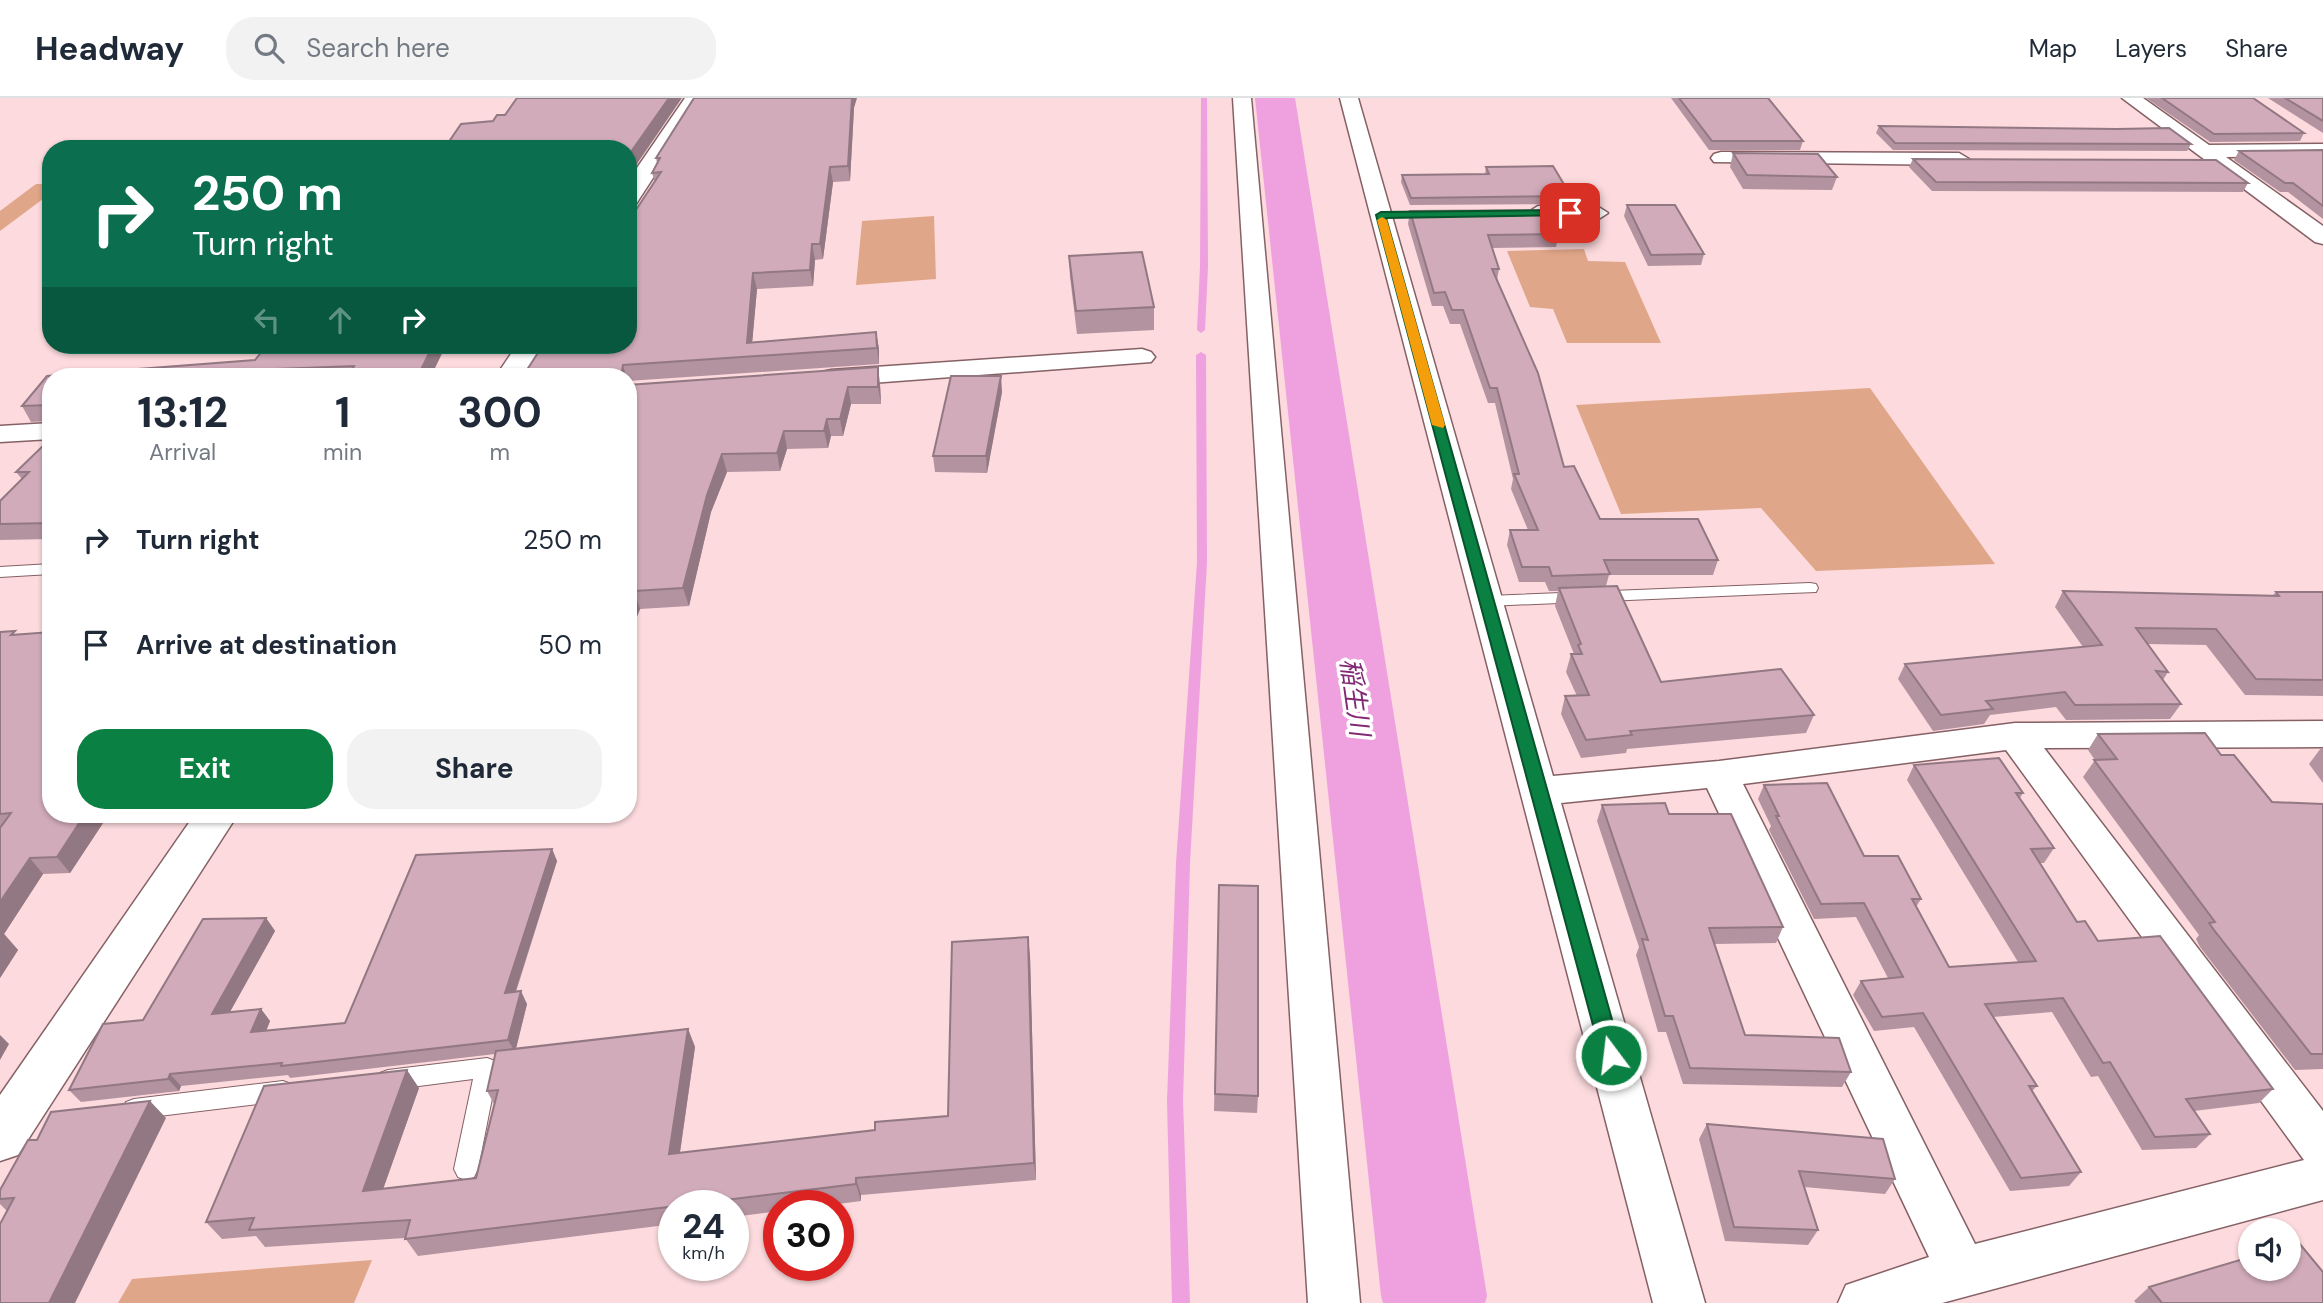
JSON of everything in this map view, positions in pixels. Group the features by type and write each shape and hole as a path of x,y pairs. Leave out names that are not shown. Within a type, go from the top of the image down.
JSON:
{"street":[{"path":"637,185 695,98"},
{"path":"1242,98 1260,366 1334,1303"},
{"path":"1349,98 1394,215 1487,601 1679,1303"},
{"path":"2131,98 2323,237"},
{"path":"2302,132 2323,147"},
{"path":"2175,160 2323,147"},
{"path":"1721,158 1983,159"},
{"path":"1516,214 1597,213"},
{"path":"2300,220 2323,220"},
{"path":"809,380 1142,357"},
{"path":"0,434 42,432"},
{"path":"1540,792 1719,774 2015,736 2323,734"},
{"path":"2015,736 2323,1148"},
{"path":"1719,774 1962,1272"},
{"path":"16,1127 211,823"},
{"path":"1864,1303 1962,1272 2323,1178"}],"lane":[{"path":"0,572 42,570"},
{"path":"1487,601 1810,588"},
{"path":"364,1082 487,1068 466,1169"},
{"path":"106,1112 310,1088"}],"shaded area":[{"path":"36,184 42,184 42,200 0,231 0,211"},
{"path":"934,216 936,279 856,285 862,221"},
{"path":"1584,249 1588,261 1625,262 1661,343 1567,343 1553,309 1530,307 1507,251"},
{"path":"1870,388 1995,564 1816,571 1761,508 1621,514 1576,405"},
{"path":"372,1260 354,1303 118,1303 132,1279"}],"building":[{"path":"517,98 669,98 637,143 637,140 450,140 461,124 493,121 497,115 505,115"},
{"path":"694,98 852,98 848,166 830,167 820,244 812,244 810,270 753,273 747,343 876,332 877,348 623,365 622,368 528,368 537,354 637,354 637,208 661,172 652,173 660,158 656,158"},
{"path":"1679,98 1768,98 1803,141 1712,141"},
{"path":"2162,98 2253,98 2304,133 2214,134"},
{"path":"2285,98 2323,98 2323,121"},
{"path":"1879,126 2169,128 2191,144 1895,143"},
{"path":"2323,150 2323,206 2293,183 2285,183 2239,151"},
{"path":"1733,153 1818,154 1837,177 1747,175"},
{"path":"1913,159 2216,160 2248,183 1936,182"},
{"path":"1553,166 1571,196 1411,198 1402,175 1489,174 1486,167"},
{"path":"1627,205 1675,205 1704,254 1651,255"},
{"path":"1584,210 1590,221 1553,222 1559,234 1488,235 1499,269 1492,269 1538,373 1564,467 1574,466 1600,519 1698,519 1718,560 1604,560 1610,574 1552,576 1549,567 1522,567 1510,530 1538,530 1514,474 1519,474 1497,388 1490,388 1463,310 1452,310 1445,292 1434,293 1410,211"},
{"path":"1142,252 1154,307 1076,311 1069,256"},
{"path":"260,354 429,354 422,368 151,368 255,360"},
{"path":"878,367 878,387 848,387 840,419 827,419 824,431 784,431 777,453 722,454 707,495 683,588 637,591 637,384"},
{"path":"951,376 1001,376 986,456 933,456"},
{"path":"42,382 42,405 22,406"},
{"path":"42,447 42,523 0,524 0,501 29,472 16,472"},
{"path":"1617,586 1661,682 1781,669 1814,715 1630,731 1632,735 1586,740 1565,696 1589,695 1571,654 1582,654 1578,645 1581,644 1559,588"},
{"path":"2063,591 2279,596 2276,592 2323,592 2323,680 2256,679 2216,629 2136,628 2168,672 2156,671 2181,704 2075,705 2065,692 1986,701 1993,709 1941,715 1905,664 2102,645"},
{"path":"15,631 11,635 42,633 42,823 79,823 57,857 30,858 0,902 0,828 11,813 0,814 0,632"},
{"path":"2205,733 2221,755 2234,755 2272,802 2323,804 2323,1054 2311,1054 2214,930 2209,923 2215,922 2094,760 2117,759 2098,734"},
{"path":"1999,758 2023,793 2016,793 2054,848 2031,849 2077,922 2085,921 2098,941 2160,936 2273,1089 2186,1099 2210,1134 2155,1137 2110,1062 2103,1063 2063,998 1985,1004 2037,1086 2029,1086 2081,1172 2021,1178 1923,1013 1882,1017 1861,981 1903,977 1864,903 1821,904 1776,816 1779,816 1764,785 1827,783 1864,856 1898,856 1921,899 1912,899 1949,967 2036,961 1914,765"},
{"path":"1665,803 1669,814 1731,814 1783,927 1709,928 1745,1035 1839,1038 1851,1072 1690,1068 1673,1016 1665,1016 1642,939 1648,940 1602,805"},
{"path":"552,849 505,993 521,991 508,1040 281,1066 282,1063 170,1074 168,1079 69,1090 103,1024 143,1020 203,919 266,918 212,1014 261,1009 251,1032 345,1023 416,855"},
{"path":"1219,885 1258,886 1258,1096 1215,1094"},
{"path":"1028,937 1034,1163 856,1178 856,1184 807,1190 763,1190 763,1195 749,1197 749,1190 658,1190 658,1208 405,1239 410,1220 249,1230 254,1218 206,1222 264,1086 407,1070 363,1191 476,1178 498,1090 487,1091 496,1051 688,1029 669,1154 875,1130 875,1122 948,1116 952,942"},
{"path":"150,1101 49,1303 0,1303 0,1224 14,1198 0,1199 0,1190 28,1140 37,1140 51,1112"},
{"path":"1707,1124 1883,1139 1895,1179 1799,1171 1818,1230 1734,1227"},
{"path":"2301,1245 2323,1272 2323,1303 2162,1303 2149,1287 2238,1261 2238,1281 2301,1281"}],"waterway":[{"path":"1201,330 1204,267 1204,98"},
{"name":"稲生川","path":"1275,98 1434,1296"},
{"path":"1181,1303 1175,1101 1183,863 1202,562 1201,355"}],"slow traffic":[{"path":"1382,220 1439,425"}],"route":[{"path":"1570,213 1381,215 1611,1055"}]}
